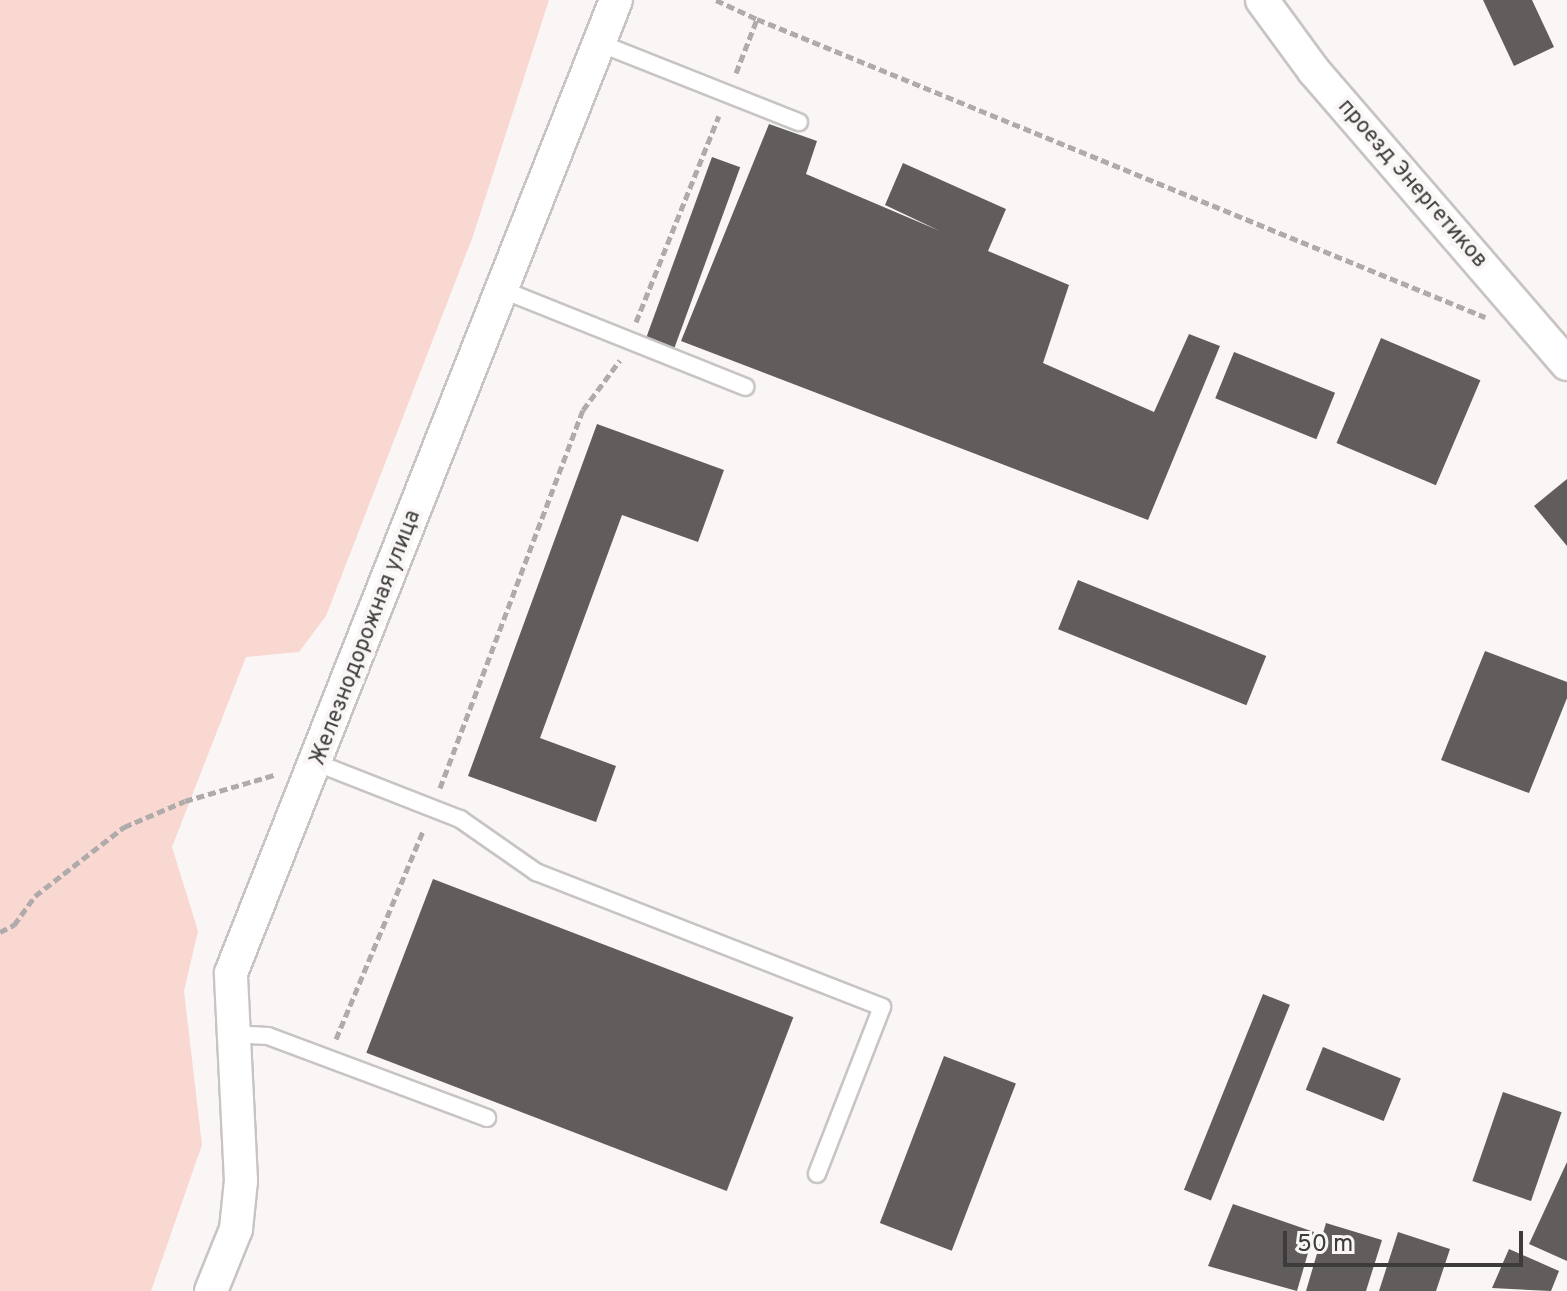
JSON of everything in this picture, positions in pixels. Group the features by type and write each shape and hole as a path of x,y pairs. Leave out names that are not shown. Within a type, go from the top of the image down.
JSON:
{"street":[{"name":"Железнодорожная улица","path":"211,1291 236,1229 241,1181 231,1034 231,973 317,763 616,0"},
{"name":"проезд Энергетиков","path":"1262,0 1314,71 1567,364"}],"lane":[{"path":"599,43 799,122"},
{"path":"503,290 745,387"},
{"path":"317,763 460,819 536,872 882,1007 817,1174"},
{"path":"231,1034 268,1036 487,1118"}],"path":[{"path":"716,0 1480,318 1523,310"},
{"path":"328,1058 433,808 583,410 629,341 757,19"},
{"path":"0,932 14,925 35,896 124,827 185,801 317,763"}],"shaded area":[{"path":"0,0 549,0 473,236 326,616 299,652 246,657 172,847 198,931 184,991 202,1145 151,1291 0,1291"}],"building":[{"path":"1483,0 1532,0 1554,47 1514,66"},
{"path":"769,124 817,141 806,174 940,231 885,205 903,163 1006,209 988,251 1069,285 1043,363 1154,412 1189,334 1220,346 1148,520 681,341"},
{"path":"712,157 740,167 672,353 644,343"},
{"path":"1381,338 1480,380 1436,485 1336,443"},
{"path":"1234,352 1335,393 1316,439 1215,398"},
{"path":"597,424 724,470 698,542 622,515 540,738 616,766 596,822 468,776"},
{"path":"1567,479 1567,546 1534,506"},
{"path":"1078,580 1266,656 1246,705 1058,629"},
{"path":"1485,651 1567,682 1567,698 1529,793 1441,760"},
{"path":"433,879 793,1017 727,1191 366,1053"},
{"path":"1263,994 1290,1005 1211,1200 1184,1190"},
{"path":"1323,1047 1401,1078 1384,1121 1306,1090"},
{"path":"944,1056 1016,1084 952,1251 880,1223"},
{"path":"1503,1092 1562,1112 1531,1201 1472,1181"},
{"path":"1567,1162 1567,1261 1529,1244"},
{"path":"1233,1204 1314,1232 1297,1291 1208,1266"},
{"path":"1326,1223 1382,1240 1366,1291 1306,1291"},
{"path":"1398,1232 1450,1249 1436,1291 1379,1291"},
{"path":"1509,1249 1559,1271 1551,1291 1492,1288"}]}
